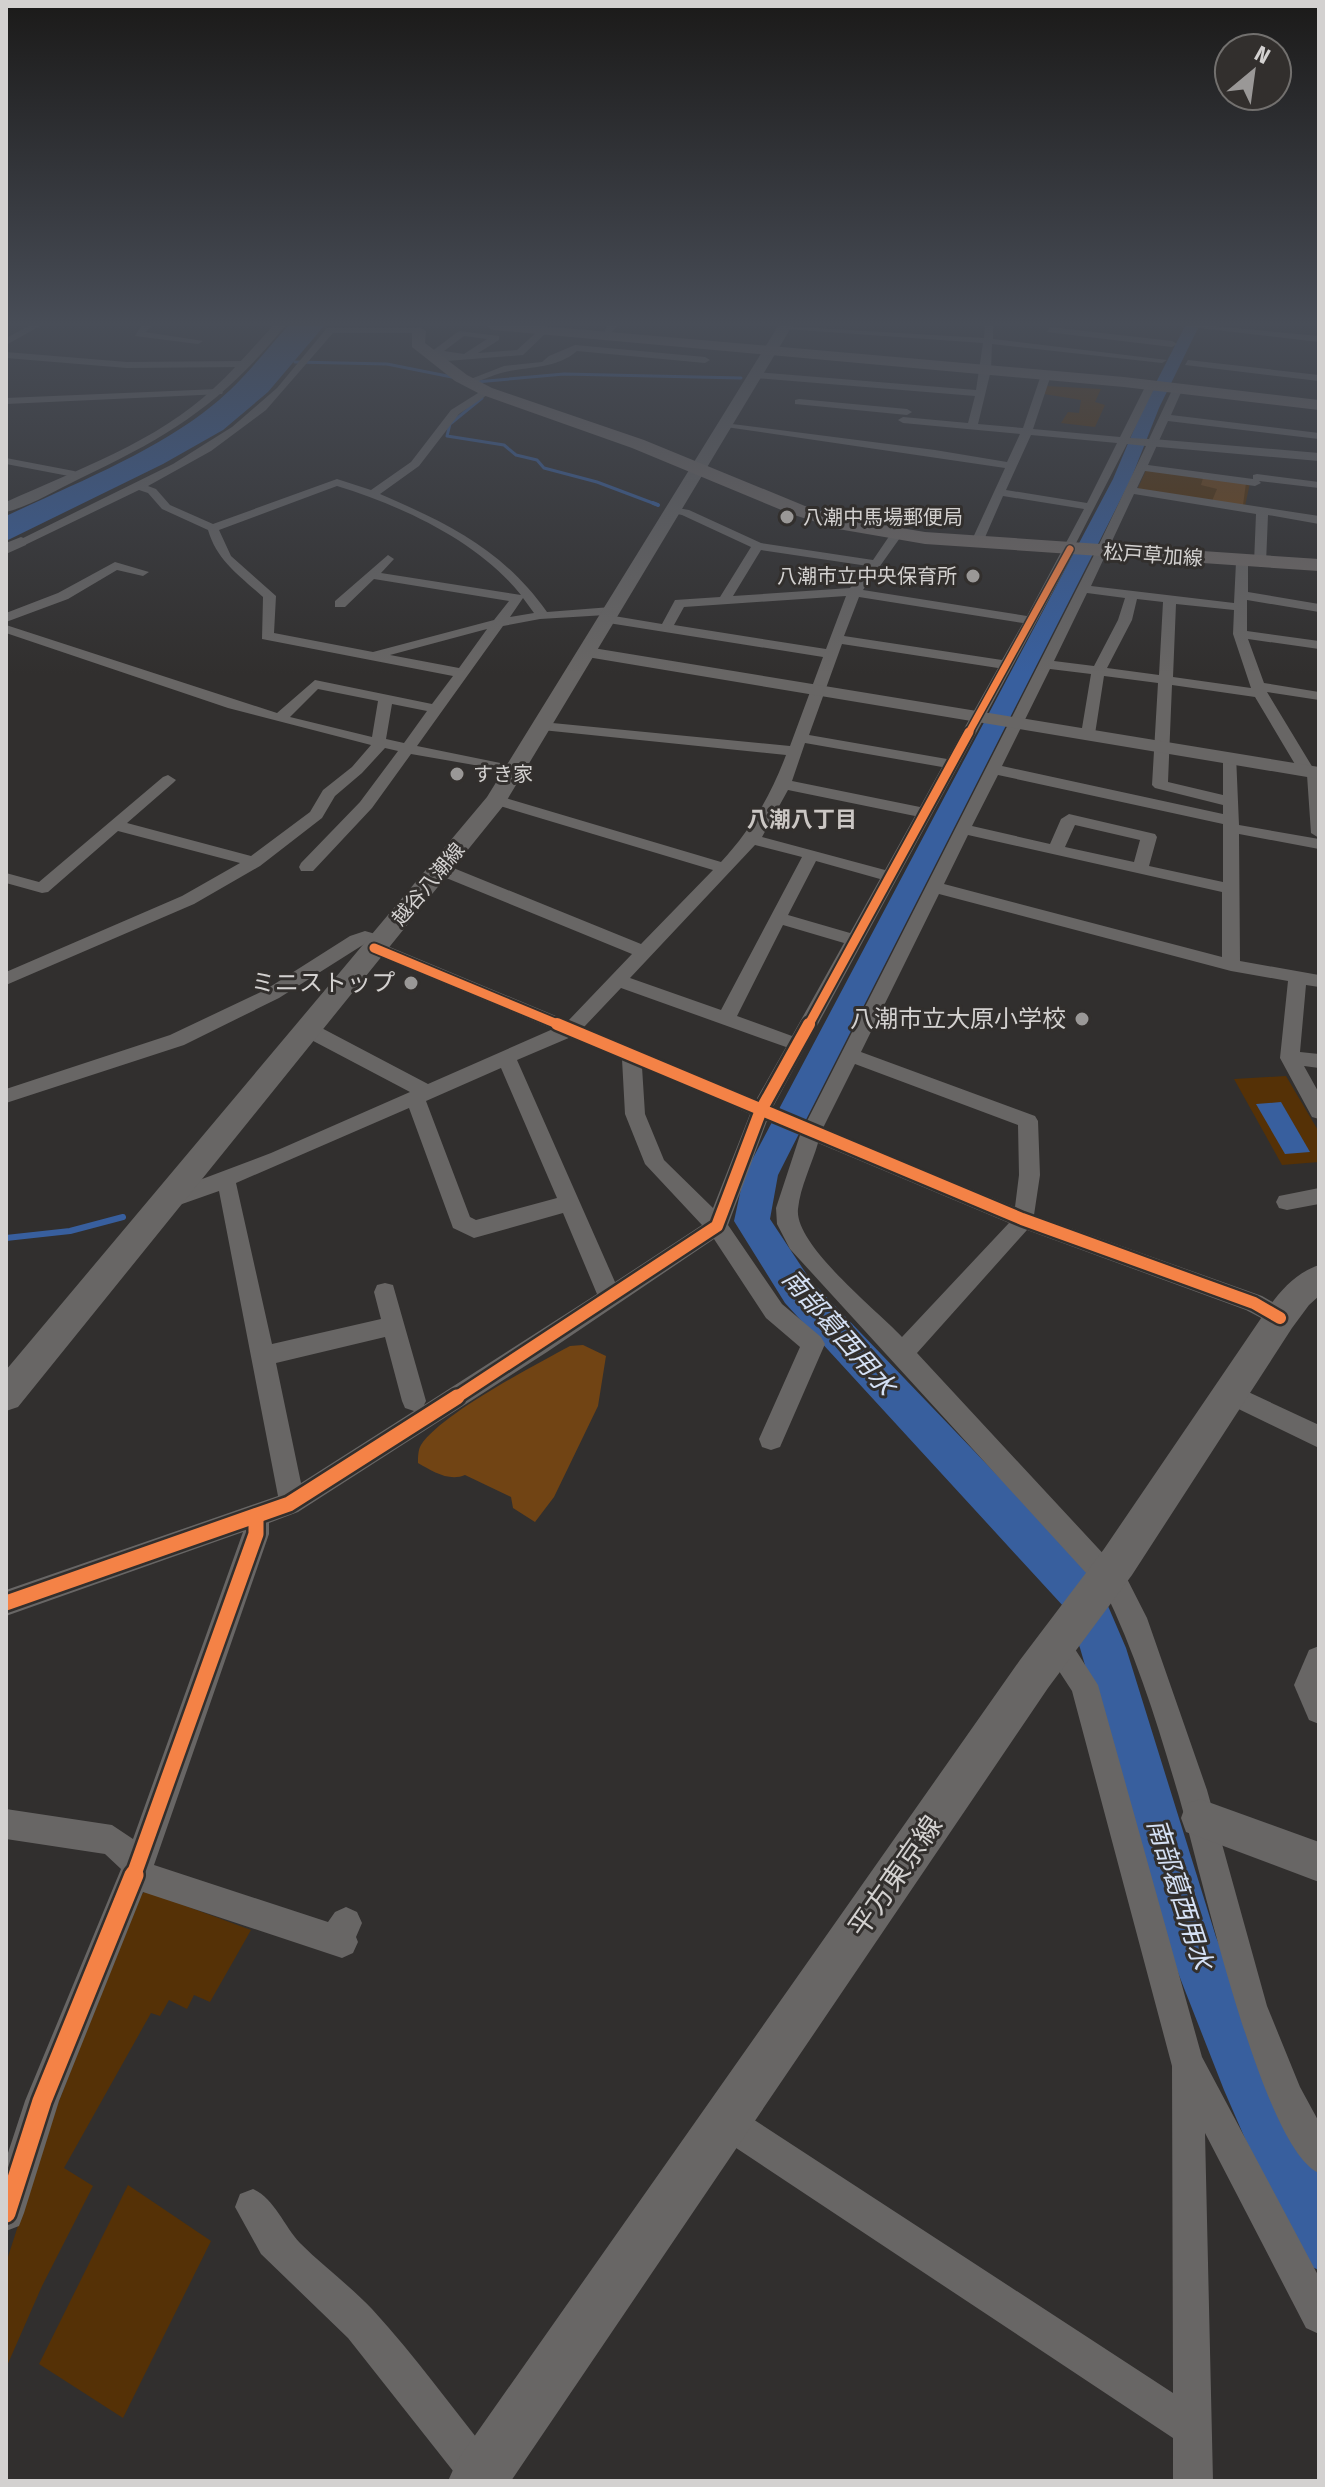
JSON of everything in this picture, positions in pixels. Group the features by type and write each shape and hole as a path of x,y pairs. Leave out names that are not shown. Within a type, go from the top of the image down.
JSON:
{"main road":[{"name":"松戸草加線","path":"627,442 816,517 896,535 1251,563 1319,565"},
{"name":"越谷八潮線","path":"6,1396 496,800 714,442"},
{"name":"平方東京線","path":"479,2478 724,2120 1106,1578 1280,1318 1297,1295 1319,1278"}],"street":[{"path":"6,508 143,442"},
{"path":"13,545 137,486 215,442"},
{"path":"371,495 415,464 432,442"},
{"path":"847,442 1010,466"},
{"path":"887,447 890,442"},
{"path":"977,542 1022,442"},
{"path":"6,1603 292,1502 717,1226 765,1112 799,1045 1070,549 1123,442"},
{"path":"1144,442 1319,457"},
{"path":"1153,443 850,1055 808,1129 787,1208 788,1224 812,1260 1106,1578 1133,1618 1200,1818 1251,2006 1287,2098 1319,2156"},
{"path":"1264,452 1256,480 1251,563 1240,601 1240,634 1259,690 1313,772 1319,833"},
{"path":"6,461 74,474"},
{"path":"1142,467 1319,485"},
{"path":"137,486 152,491 166,507 213,528 332,482 342,483 408,511 496,561 527,592 542,615"},
{"path":"1130,490 1319,520"},
{"path":"999,492 1091,507"},
{"path":"672,510 685,512 758,546 876,564"},
{"path":"213,528 227,559 270,596 267,636 462,673"},
{"path":"165,1202 571,1029 752,839 783,784 851,599 896,535"},
{"path":"724,600 758,546"},
{"path":"340,604 388,559"},
{"path":"6,618 63,596 115,566 143,572"},
{"path":"307,867 366,805 517,598 371,575"},
{"path":"1083,589 1170,599 1319,608"},
{"path":"1088,734 1098,671 1125,620 1132,595"},
{"path":"666,628 680,603 724,600 851,599 1030,620"},
{"path":"851,599 947,618"},
{"path":"1170,599 1160,785 1231,802"},
{"path":"374,655 497,623 542,615 609,615 666,628 1005,665"},
{"path":"6,629 331,733 515,770"},
{"path":"1240,634 1319,645"},
{"path":"587,652 1313,772"},
{"path":"1046,664 1319,696"},
{"path":"280,718 315,684 436,709"},
{"path":"6,979 188,900 254,862 316,815 329,793 357,770 380,742 386,699"},
{"path":"542,726 798,745 952,764"},
{"path":"1231,758 1231,965"},
{"path":"993,769 1319,844"},
{"path":"6,878 42,888 168,780"},
{"path":"783,784 925,813"},
{"path":"496,800 725,868"},
{"path":"1056,850 1069,819 1149,837 1140,869"},
{"path":"115,825 254,862"},
{"path":"963,829 1231,889"},
{"path":"752,839 890,876"},
{"path":"726,1019 781,919 811,855"},
{"path":"440,869 644,952"},
{"path":"934,887 1231,965 1319,981"},
{"path":"781,919 855,940"},
{"path":"6,1096 177,1040 272,994 365,937 392,953 765,1112 1022,1219 1254,1303 1280,1318"},
{"path":"1298,977 1290,1058 1292,1067 1319,1112"},
{"path":"618,980 799,1045"},
{"path":"307,1029 420,1095"},
{"path":"850,1055 1028,1121 1030,1181 1022,1219 901,1354"},
{"path":"632,1056 635,1114 655,1164 717,1226 774,1311 813,1344 771,1439"},
{"path":"506,1057 610,1297"},
{"path":"1290,1058 1319,1061"},
{"path":"420,1095 421,1109 461,1222 474,1229 570,1203"},
{"path":"224,1179 230,1191 292,1502"},
{"path":"1287,1202 1319,1196"},
{"path":"385,1292 414,1401"},
{"path":"263,1356 394,1325"},
{"path":"1229,1393 1319,1437"},
{"path":"6,2213 42,2101 137,1869 256,1534 256,1516"},
{"path":"1063,1636 1084,1685 1187,2063 1319,2315"},
{"path":"1319,1660 1308,1685 1319,1710"},
{"path":"1200,1818 1319,1862"},
{"path":"6,1824 112,1840 137,1869 341,1935"},
{"path":"1187,2063 1193,2481"},
{"path":"724,2120 1193,2429"},
{"path":"253,2207 262,2228 298,2268 359,2322 479,2478"}],"shaded area":[{"path":"1146,470 1250,483 1245,506 1140,490 1138,488"},
{"path":"1203,478 1246,483 1243,505 1212,501 1217,489 1201,485"},
{"path":"1286,1076 1319,1132 1319,1162 1282,1165 1234,1079"},
{"path":"583,1345 606,1356 598,1406 554,1497 535,1522 513,1508 511,1497 465,1475 447,1476 418,1463 421,1445 448,1419 535,1365 570,1346"},
{"path":"145,1891 251,1930 210,2002 194,1995 187,2009 169,2000 160,2016 151,2013 64,2168 93,2186 42,2286 6,2368 6,2263 53,2117 136,1901"},
{"path":"128,2185 211,2241 123,2418 39,2364"}],"water":[{"path":"158,442 202,442 6,541 6,516"},
{"path":"1281,1102 1310,1152 1285,1154 1256,1104"}],"waterway":[{"path":"485,442 504,445 516,455 537,460 544,468 597,482 658,505 653,503"},
{"name":"南部葛西用水","path":"1137,442 1122,479 761,1175 752,1221 798,1292 1080,1593 1103,1648 1190,1937 1252,2090 1319,2240"},
{"path":"6,1238 70,1231 123,1217"}],"cycle path":[{"path":"6,1603 289,1504 539,1345 717,1226 761,1110 1070,549"},
{"path":"374,948 920,1178 1022,1219 1254,1303 1280,1318"},
{"path":"6,2213 42,2101 153,1828 256,1534 256,1516"}],"place":[{"name":"八潮中馬場郵便局","path":"787,517"},
{"name":"八潮市立中央保育所","path":"973,576"},
{"name":"すき家","path":"457,774"},
{"name":"ミニストップ","path":"411,983"},
{"name":"八潮市立大原小学校","path":"1082,1019"}],"district":[{"name":"八潮八丁目","path":"802,819"}]}
